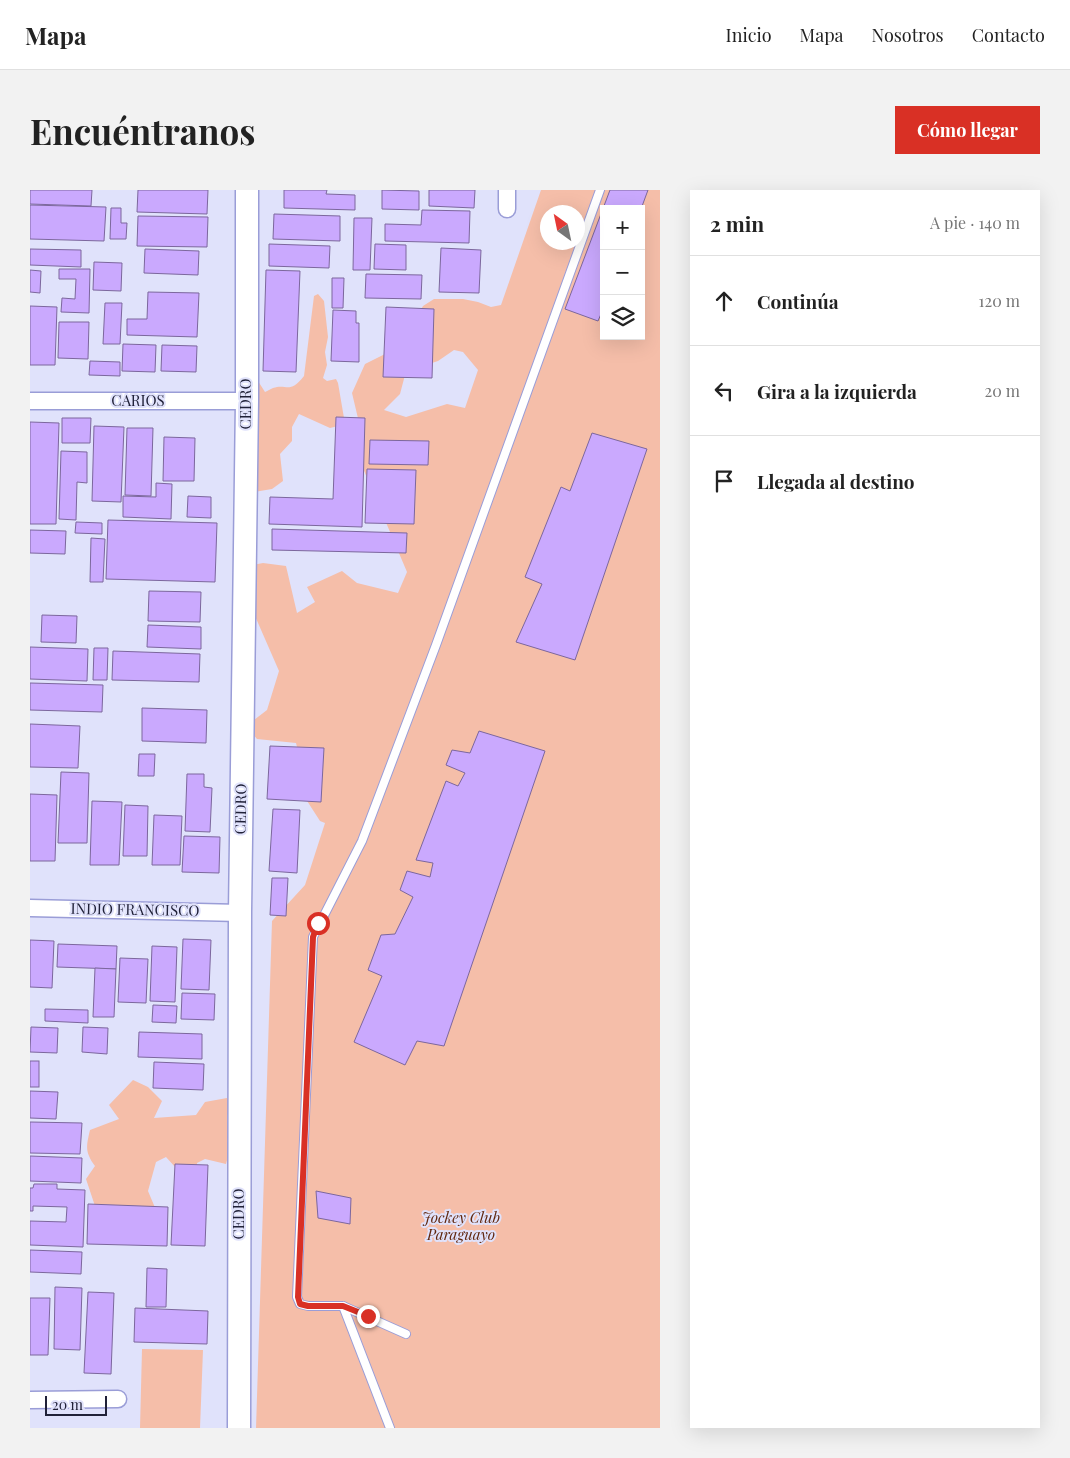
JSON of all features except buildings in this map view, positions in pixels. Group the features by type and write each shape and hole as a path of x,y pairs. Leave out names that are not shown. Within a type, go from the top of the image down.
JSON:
{"street":[{"name":"CEDRO","path":"239,1428 240,913 247,401 246,190"},
{"path":"507,209 508,190"},
{"name":"CARIOS","path":"30,402 247,401"},
{"name":"INDIO FRANCISCO","path":"30,908 240,913"},
{"path":"30,1400 118,1399"}],"lane":[{"path":"406,1334 343,1306 308,1306 300,1304 298,1297 313,937 362,841 439,636 600,190"},
{"path":"343,1306 390,1428"}],"green space":[{"name":"Jockey Club Paraguayo","path":"541,190 660,190 660,1428 256,1428 272,921 305,885 325,823 320,821 300,790 302,767 296,743 257,739 246,726 267,710 279,671 248,600 248,566 263,563 286,566 297,613 315,602 307,587 342,571 357,583 398,593 407,572 362,466 361,431 352,393 365,364 389,352 405,375 400,394 384,410 406,417 447,404 465,408 478,370 463,352 454,350 438,361 426,365 414,322 423,306 434,299 463,299 491,307 501,305"},
{"path":"318,294 324,301 328,337 325,352 327,365 323,378 327,381 336,379 344,418 338,426 330,428 299,414 292,427 292,441 280,454 283,481 272,489 254,492 234,439 246,421 236,322 237,295 258,381 265,392 272,388 291,387 304,376 314,296"},
{"path":"133,1080 148,1087 162,1101 154,1118 196,1115 205,1102 227,1098 232,1105 227,1117 228,1130 240,1140 229,1152 226,1164 205,1159 197,1163 197,1170 176,1168 166,1157 156,1162 148,1191 156,1210 95,1206 86,1179 95,1166 89,1157 87,1149 90,1130 119,1119 109,1105"},
{"path":"142,1349 203,1350 200,1428 140,1428"}],"route":[{"path":"318,923 313,937 298,1297 300,1304 308,1306 343,1306 368,1316"}]}
